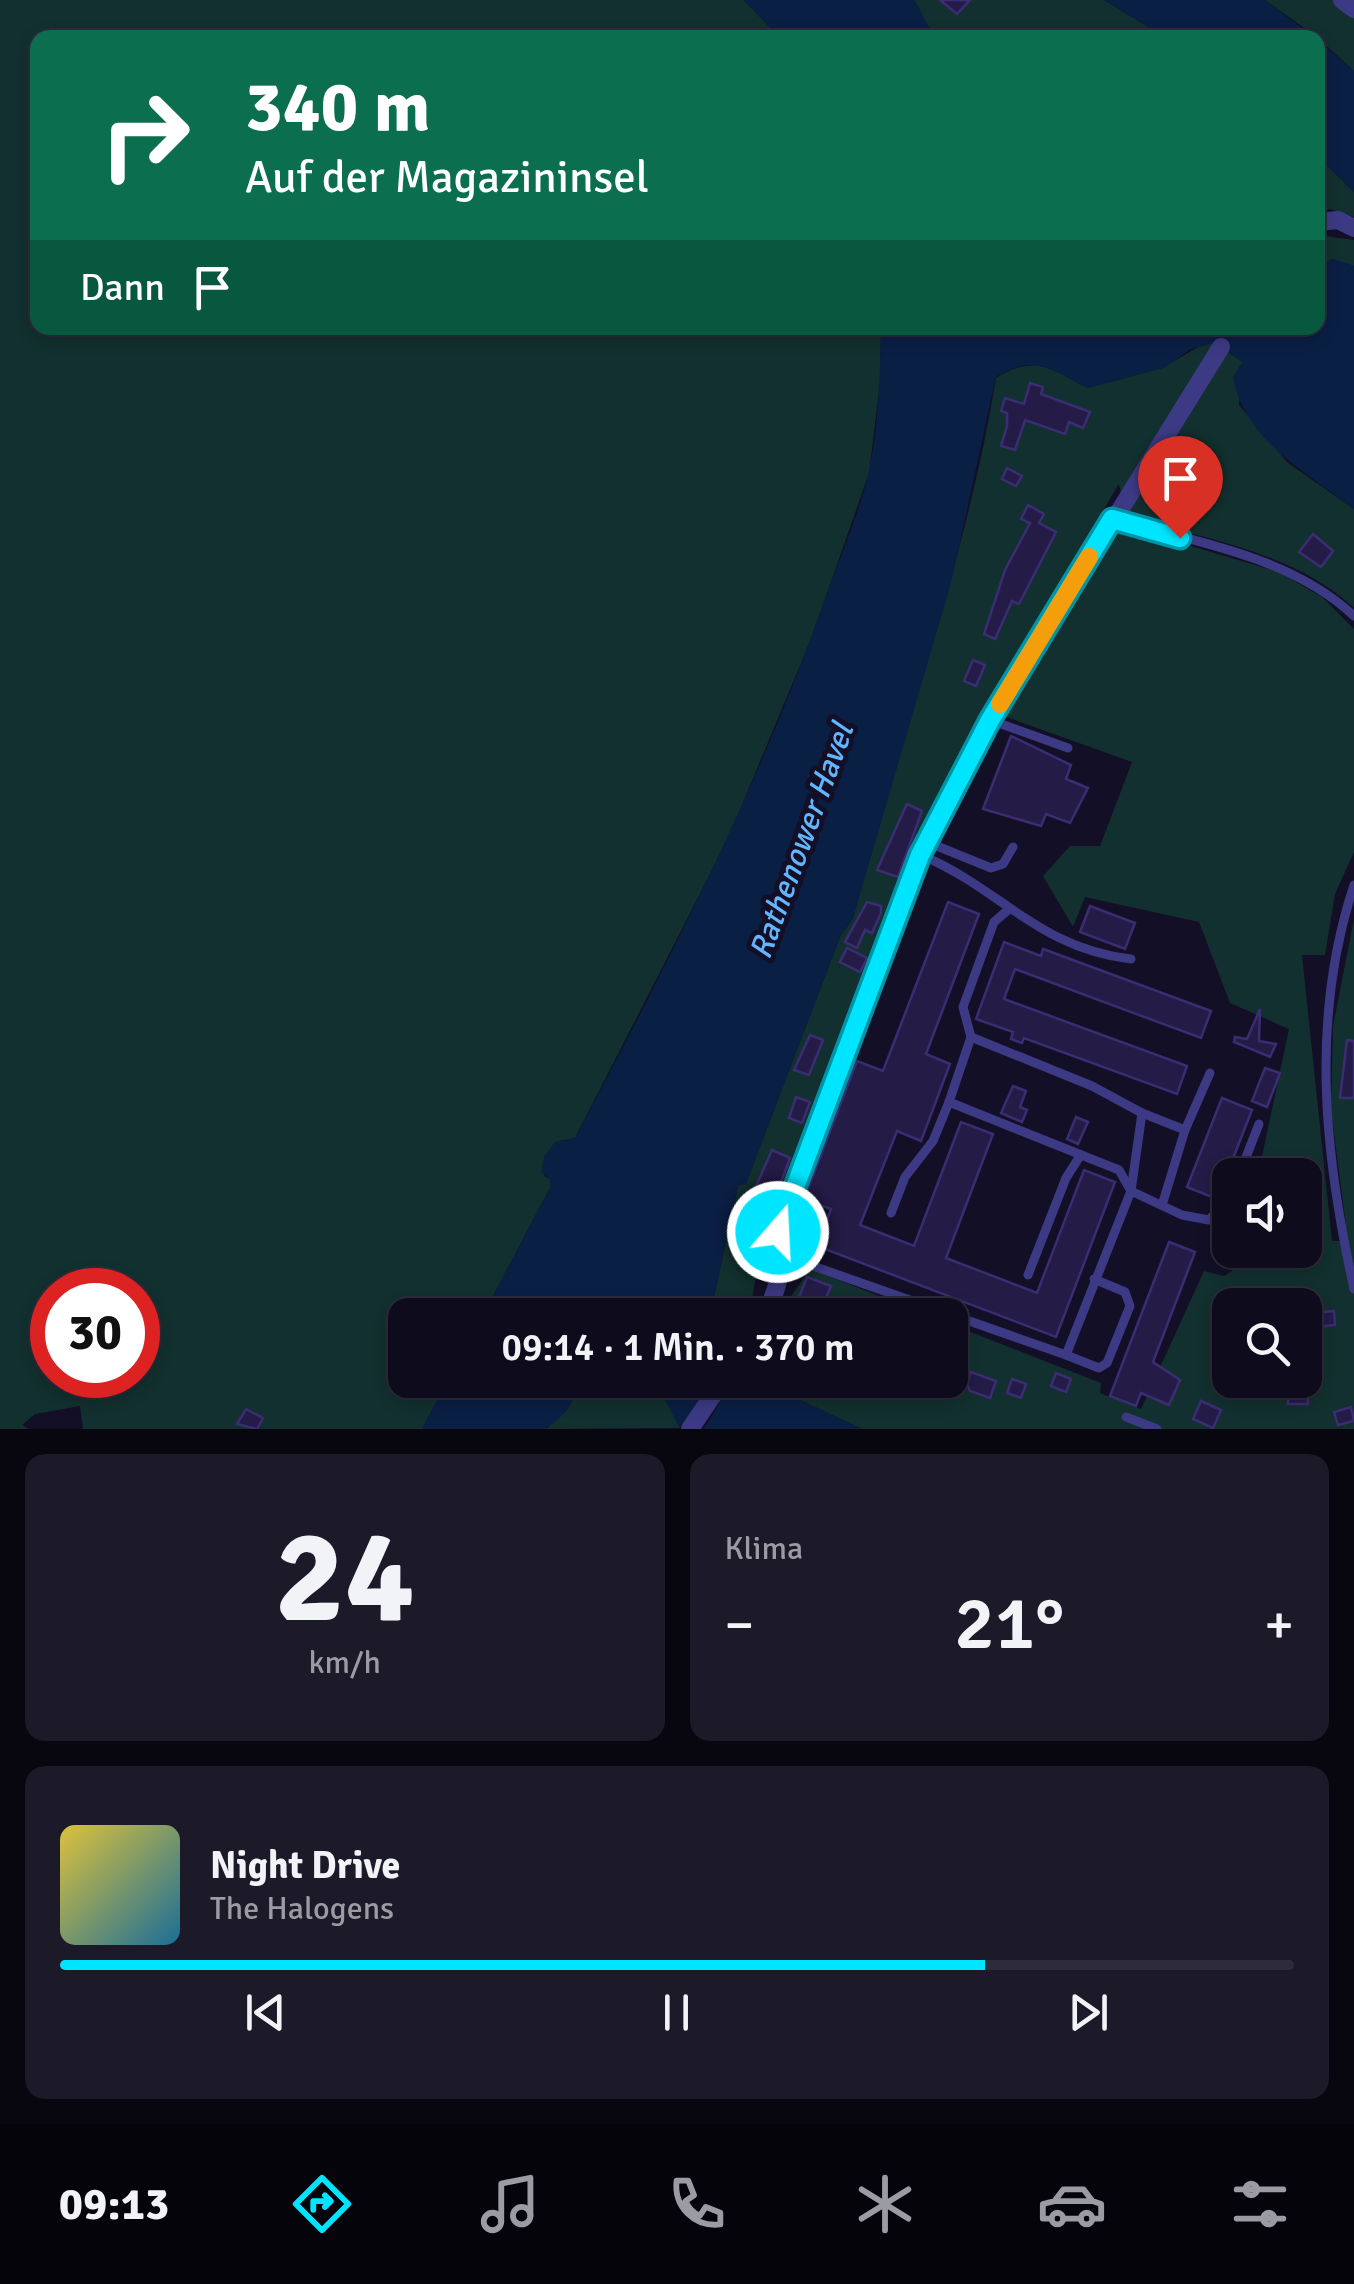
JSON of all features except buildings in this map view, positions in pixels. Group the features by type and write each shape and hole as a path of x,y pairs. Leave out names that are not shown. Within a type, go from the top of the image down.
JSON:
{"street":[{"path":"1342,0 1354,9"},
{"path":"1325,221 1338,220 1354,228"},
{"path":"772,1298 782,1278 782,1216 923,848 990,720 1220,348"},
{"path":"690,1429 712,1398"}],"lane":[{"path":"1112,519 1283,568 1328,592 1354,616"},
{"path":"990,720 1068,748"},
{"path":"923,848 991,868 1004,864 1013,847"},
{"path":"923,848 1036,929 1105,956 1131,958"},
{"path":"1354,885 1324,1023 1332,1169 1354,1289"},
{"path":"891,1213 905,1178 934,1141 971,1038 964,1007 994,922 1008,910"},
{"path":"971,1038 1092,1086 1142,1113 1185,1130"},
{"path":"1162,1202 1185,1130 1210,1072"},
{"path":"949,1102 1119,1170 1131,1191 1162,1202 1182,1215 1212,1218"},
{"path":"1066,1355 1131,1191 1142,1113"},
{"path":"1246,1158 1259,1124"},
{"path":"1028,1275 1066,1178 1080,1156"},
{"path":"779,1254 1099,1368 1107,1363 1130,1306 1125,1292 1094,1279"},
{"path":"1126,1418 1157,1429"}],"green space":[{"path":"0,0 744,0 772,30 30,30 30,335 881,335 880,383 869,473 811,639 727,841 575,1138 559,1141 544,1176 550,1179 550,1188 492,1298 388,1298 388,1398 438,1398 422,1429 83,1429 80,1406 35,1414 22,1425 29,1429 0,1429"},
{"path":"914,0 1104,0 1153,30 930,30"},
{"path":"1265,0 1334,0 1354,14 1354,71 1325,44 1325,30 1307,30"},
{"path":"1325,164 1354,192 1354,217 1325,210"},
{"path":"1325,236 1354,240 1354,266 1332,259 1325,264"},
{"path":"1205,343 1215,343 1202,360 1213,369 1224,350 1243,362 1239,405 1288,463 1354,509 1354,608 1304,573 1276,560 1126,516 1119,484 971,730 919,832 760,1255 752,1298 714,1298 738,1186 746,1183 840,937 853,918 950,582 996,378 1021,367 1043,367 1087,388 1162,368"},
{"path":"1123,526 1279,572 1322,597 1354,629 1354,852 1335,894 1325,955 1302,955 1332,1241 1348,1241 1331,1110 1333,1026 1354,919 1354,1429 862,1429 796,1398 968,1398 968,1331 1101,1383 1100,1393 1141,1409 1204,1271 1224,1276 1236,1268 1322,1268 1322,1158 1262,1158 1289,1029 1230,1003 1199,922 1085,897 1073,927 1043,876 1070,846 1100,846 1132,762 1001,715 1109,537"},
{"path":"810,1269 884,1298 790,1298"},
{"path":"572,1398 665,1398 680,1428 546,1429"}],"water":[{"path":"744,0 914,0 930,30 772,30"},
{"path":"1104,0 1265,0 1305,30 1153,30"},
{"path":"1325,46 1354,71 1354,192 1325,164"},
{"name":"Rathenower Havel","path":"1332,259 1354,266 1354,509 1264,438 1240,400 1233,378 1242,362 1215,343 1191,349 1163,368 1087,388 1053,370 1032,365 996,377 951,583 853,918 840,937 746,1184 738,1186 715,1298 492,1298 550,1188 550,1179 541,1172 544,1157 555,1142 575,1138 679,938 743,802 801,664 865,486 877,417 881,335 1325,335 1325,264"},
{"path":"438,1398 573,1398 564,1413 546,1429 422,1429"},
{"path":"664,1398 700,1398 680,1428"},
{"path":"722,1398 796,1398 862,1429 704,1429"}],"slow traffic":[{"path":"1000,704 1089,557"}],"route":[{"path":"778,1232 909,880 990,720 1112,519 1180,538"}]}
